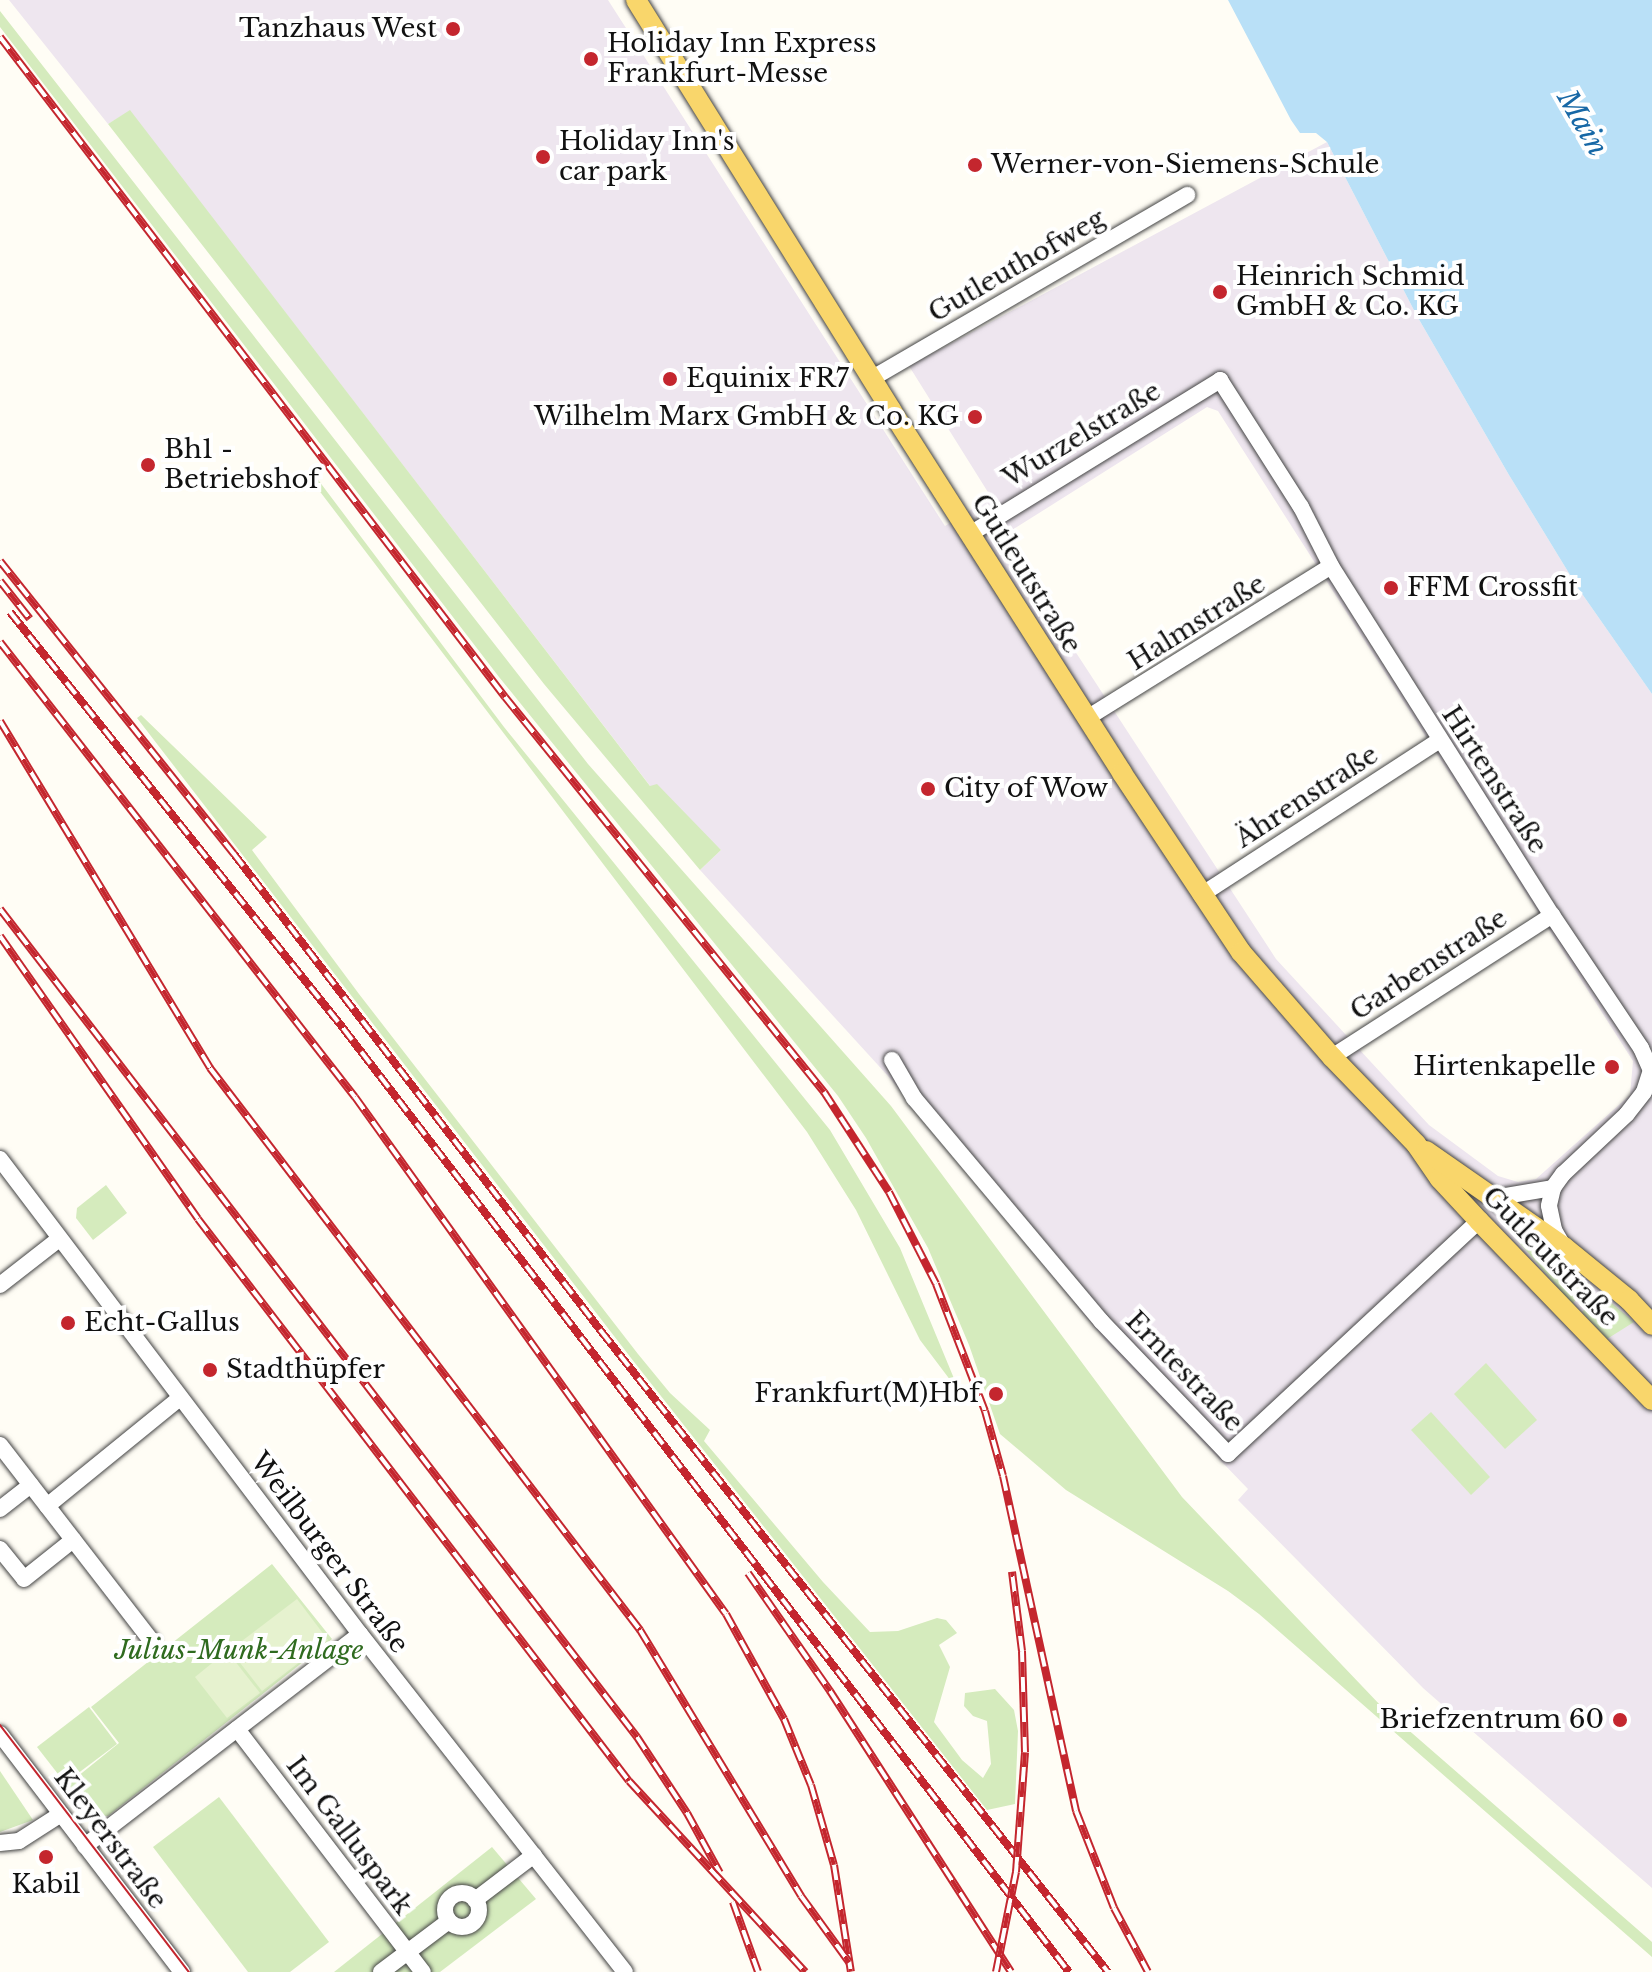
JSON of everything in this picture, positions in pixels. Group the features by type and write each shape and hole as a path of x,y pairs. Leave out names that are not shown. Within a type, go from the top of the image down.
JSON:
{"main road":[{"name":"Gutleutstraße","path":"636,0 871,379 1201,895 1250,964 1332,1057 1416,1144 1440,1179 1652,1400"},
{"name":"Gutleutstraße","path":"1416,1144 1564,1247 1629,1300 1652,1325"}],"street":[{"name":"Gutleuthofweg","path":"871,379 1187,195"},
{"name":"Wurzelstraße","path":"970,534 1220,380"},
{"name":"Hirtenstraße","path":"1220,380 1301,507 1331,566 1552,915 1641,1048 1651,1070 1644,1092 1627,1114 1553,1188"},
{"name":"Halmstraße","path":"1087,718 1331,566"},
{"name":"Ährenstraße","path":"1201,895 1440,740"},
{"name":"Garbenstraße","path":"1332,1057 1552,915"},
{"name":"Erntestraße","path":"892,1060 914,1098 1101,1321 1228,1454 1479,1221"},
{"name":"Weilburger Straße","path":"0,1159 360,1634 625,1972"},
{"path":"1493,1198 1553,1188 1549,1206 1554,1230 1564,1247"},
{"path":"0,1285 59,1239"},
{"path":"47,1506 180,1398"},
{"path":"0,1445 152,1642"},
{"path":"0,1509 31,1485"},
{"path":"0,1549 24,1579 73,1540"},
{"path":"85,1846 360,1634"},
{"name":"Im Galluspark","path":"237,1729 423,1972"},
{"name":"Kleyerstraße","path":"0,1734 182,1972"},
{"path":"0,1843 19,1841 61,1814"},
{"path":"475,1900 534,1855"},
{"path":"462,1893 475,1900 479,1916 473,1924 463,1928 449,1921 445,1905 451,1897 462,1893"},
{"path":"381,1972 449,1921"}],"shaded area":[{"path":"9,0 608,0 945,526 991,497 909,366 1327,142 1417,316 1509,475 1578,588 1652,694 1652,1888 1423,1688 1238,1500 1248,1489 1109,1345 888,1076 700,870 721,850 651,787 130,111 108,124","holes":["1207,407 1218,411 1633,1061 1630,1095 1536,1179 1518,1182 1498,1176 1429,1125 1276,959 1011,553 1007,542 1009,532"]}],"green space":[{"path":"0,11 588,764 891,1106 1182,1497 1382,1707 1652,1942 1652,1957 1259,1614 1228,1591 1066,1490 1000,1434 969,1345 928,1248 866,1138 838,1096 499,677 0,27"},
{"path":"130,110 650,786 657,784 721,850 700,870 544,684 108,124"},
{"path":"316,477 504,727 830,1130 900,1248 960,1393 920,1340 856,1210 807,1132 318,489"},
{"path":"141,715 267,837 252,850 359,994 638,1354 670,1393 710,1430 704,1441 823,1582 870,1632 898,1631 937,1618 946,1620 957,1633 939,1645 950,1667 934,1722 962,1760 983,1778 991,1764 987,1721 973,1716 964,1706 965,1693 995,1689 1014,1710 1018,1731 1015,1804 987,1810 631,1358 137,718"},
{"path":"106,1185 127,1213 93,1240 76,1218 77,1208"},
{"path":"1505,1226 1511,1228 1590,1285 1572,1304"},
{"path":"1600,1293 1634,1322 1607,1339 1582,1312"},
{"path":"1486,1363 1537,1420 1505,1449 1454,1394"},
{"path":"1431,1412 1490,1477 1471,1495 1411,1430"},
{"name":"Julius-Munk-Anlage","path":"272,1564 332,1639 108,1816 91,1815 67,1785 119,1743 91,1707"},
{"path":"297,1599 328,1640 262,1691 230,1650"},
{"path":"227,1651 260,1693 227,1718 195,1677"},
{"path":"89,1707 117,1744 65,1783 37,1747"},
{"path":"0,1771 33,1820 0,1832"},
{"path":"219,1797 329,1942 290,1972 248,1972 153,1847"},
{"path":"492,1847 536,1899 440,1972 334,1972"}],"water":[{"name":"Main","path":"1228,0 1652,0 1652,694 1578,588 1509,475 1417,316 1327,142 1316,133 1300,133"}],"tram line":[{"path":"0,1725 189,1972"}],"railway":[{"path":"0,37 505,697 824,1092 889,1192 936,1284 985,1411 1003,1476 1076,1811 1114,1908 1148,1972"},
{"path":"0,561 234,854 601,1331 1108,1972"},
{"path":"0,581 30,619"},
{"path":"10,612 343,1028 1069,1972"},
{"path":"0,642 355,1097 726,1614 784,1719 811,1785 834,1865 851,1972"},
{"path":"0,721 210,1068 640,1630 801,1896 849,1962"},
{"path":"0,909 637,1737 687,1813 720,1873"},
{"path":"0,936 198,1219 629,1781 805,1972"},
{"path":"996,1972 1016,1872 1025,1752 1022,1651 1012,1572"},
{"path":"748,1573 830,1691 1011,1972"},
{"path":"733,1902 758,1972"}],"place":[{"name":"Tanzhaus West","path":"453,29"},
{"name":"Holiday Inn Express Frankfurt-Messe","path":"591,59"},
{"name":"Holiday Inn's car park","path":"543,157"},
{"name":"Werner-von-Siemens-Schule","path":"975,165"},
{"name":"Heinrich Schmid GmbH & Co. KG","path":"1220,292"},
{"name":"Equinix FR7","path":"670,379"},
{"name":"Wilhelm Marx GmbH & Co. KG","path":"975,417"},
{"name":"Bh1 - Betriebshof","path":"148,465"},
{"name":"FFM Crossfit","path":"1391,588"},
{"name":"City of Wow","path":"928,789"},
{"name":"Hirtenkapelle","path":"1612,1067"},
{"name":"Echt-Gallus","path":"68,1323"},
{"name":"Stadthüpfer","path":"210,1370"},
{"name":"Frankfurt(M)Hbf","path":"996,1394"},
{"name":"Briefzentrum 60","path":"1620,1720"},
{"name":"Kabil","path":"46,1857"}]}
